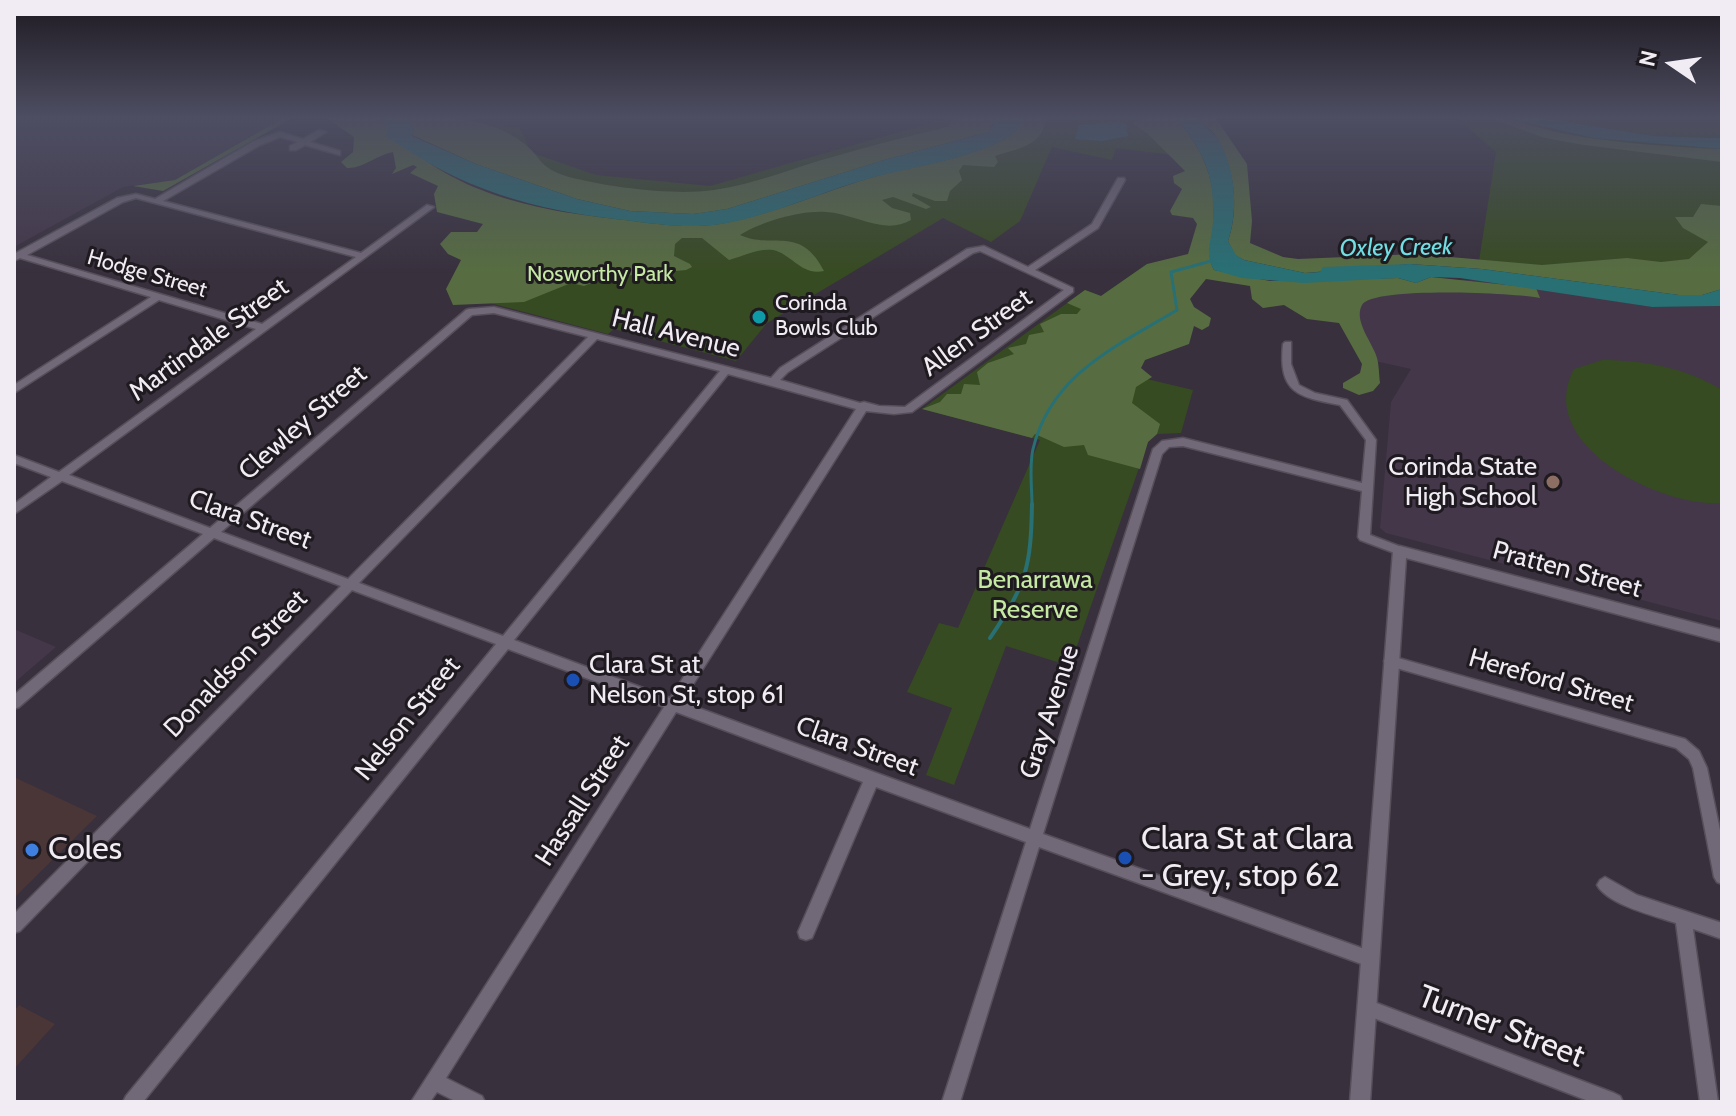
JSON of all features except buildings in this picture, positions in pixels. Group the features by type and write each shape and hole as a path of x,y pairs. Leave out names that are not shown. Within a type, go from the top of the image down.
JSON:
{"street":[{"path":"157,201 212,169"},
{"path":"773,382 784,370 970,251 981,248 1030,269 1095,226 1121,180"},
{"path":"17,257 130,197 157,201 363,256"},
{"name":"Martindale Street","path":"14,510 430,207"},
{"name":"Hodge Street","path":"17,257 264,328"},
{"name":"Allen Street","path":"908,410 1070,290 1030,269"},
{"path":"14,390 159,296"},
{"name":"Hall Avenue","path":"480,308 864,405 895,412 908,410"},
{"name":"Clewley Street","path":"14,703 469,312 480,308"},
{"name":"Donaldson Street","path":"14,925 595,336"},
{"path":"1288,344 1286,364 1295,387 1312,396 1343,402 1371,440 1364,537 1400,551 1360,1102"},
{"name":"Nelson Street","path":"132,1102 504,639 726,370"},
{"name":"Hassall Street","path":"420,1102 864,405"},
{"name":"Gray Avenue","path":"951,1102 1157,452 1166,444 1183,442 1366,488"},
{"name":"Clara Street","path":"14,459 504,639 872,779 1370,959"},
{"name":"Pratten Street","path":"1400,551 1722,636"},
{"name":"Hereford Street","path":"1391,661 1680,743 1694,755 1700,768 1722,877"},
{"path":"806,932 872,779"},
{"path":"1605,885 1633,901 1722,931"},
{"path":"1683,918 1709,1102"},
{"name":"Turner Street","path":"1366,1007 1614,1102"},
{"path":"433,1081 476,1102"}],"shaded area":[{"path":"14,169 194,169 175,180 123,187 14,247"},
{"path":"491,169 577,199 630,211 693,214 727,209 855,169 908,169 873,177 743,219 696,226 559,210 499,194 443,170"},
{"name":"Oxley Creek","path":"1207,169 1230,169 1234,203 1228,241 1236,255 1244,260 1305,273 1320,272 1323,267 1410,264 1482,269 1679,295 1702,295 1722,289 1722,306 1652,307 1460,278 1431,277 1416,283 1398,278 1304,283 1242,278 1214,270 1211,264 1209,252 1213,205"},
{"name":"Corinda State High School","path":"1485,280 1652,307 1722,306 1722,621 1386,533 1380,528 1391,402 1411,369 1370,360 1335,281"},
{"path":"14,629 56,647 14,683"},
{"name":"Coles","path":"14,777 97,816 14,898"},
{"path":"19,1005 55,1024 14,1069 14,1011"}],"green space":[{"path":"194,169 202,169 163,191 133,186 175,180"},
{"path":"415,169 439,169 490,193 555,210 696,226 742,220 907,169 960,169 962,180 950,191 947,201 935,201 913,193 912,196 931,207 926,209 893,197 882,200 892,208 910,213 911,220 901,224 880,225 837,213 816,212 781,218 740,235 796,243 815,257 824,271 803,268 773,250 757,251 729,260 702,238 682,238 675,244 674,256 690,264 692,267 686,270 603,278 584,286 571,283 524,302 453,305 446,289 461,260 448,254 440,244 451,232 477,232 483,224 437,212 434,194 438,186 410,173"},
{"path":"491,169 551,169 569,177 621,187 698,192 745,184 794,169 855,169 727,209 693,214 630,211 577,199"},
{"path":"547,169 579,169 596,175 710,186 769,169 855,169 727,209 668,214"},
{"name":"Nosworthy Park","path":"893,169 1042,169 1020,221 991,242 943,218 767,323 736,361 614,329 608,334 475,299 573,215 799,203"},
{"path":"1183,169 1207,169 1214,211 1210,254 1214,270 1270,281 1398,278 1416,283 1431,277 1536,288 1540,298 1446,292 1372,299 1362,305 1360,318 1377,358 1380,383 1373,391 1359,395 1343,388 1343,383 1360,373 1362,364 1339,323 1307,319 1284,305 1263,308 1252,299 1250,286 1206,279 1190,299 1194,307 1211,318 1209,326 1202,330 1194,326 1189,344 1145,360 1141,368 1152,377 1136,387 1132,403 1160,424 1157,434 1148,442 1140,469 1088,455 1084,445 1064,447 1035,434 1032,438 922,409 940,402 947,394 961,394 964,384 980,385 977,372 988,363 1014,354 1008,348 1026,344 1029,335 1044,332 1040,324 1061,314 1077,314 1081,309 1067,303 1085,290 1101,296 1147,264 1188,254 1197,224 1193,218 1172,215 1170,211 1182,189 1174,183 1173,176 1185,171"},
{"path":"1230,169 1247,169 1252,221 1250,243 1283,257 1298,259 1416,254 1542,265 1627,258 1661,262 1689,259 1708,242 1683,228 1675,217 1693,217 1701,204 1722,206 1722,289 1702,295 1679,295 1482,269 1410,264 1305,273 1244,260 1235,255 1228,241 1234,215"},
{"path":"1493,169 1722,169 1722,275 1687,284 1479,261"},
{"name":"Benarrawa Reserve","path":"1147,264 1088,365 1193,390 1181,433 1157,434 1148,442 1070,666 1006,646 954,785 926,775 952,708 907,692 939,623 958,628 1040,440 922,409 1085,290 1101,296"},
{"path":"1602,360 1664,367 1694,376 1722,390 1722,503 1697,502 1638,483 1610,466 1587,446 1571,423 1566,397 1574,369"}],"waterway":[{"path":"1032,505 1033,449 1042,423 1055,401 1089,365 1177,310 1171,272 1211,261"},
{"path":"990,638 1012,604 1024,575 1030,544 1032,505"}],"place":[{"name":"Corinda Bowls Club","path":"759,317"},
{"name":"Corinda State High School","path":"1553,482"},
{"name":"Clara St at Nelson St, stop 61","path":"573,680"},
{"name":"Coles","path":"32,850"},
{"name":"Clara St at Clara - Grey, stop 62","path":"1125,858"}]}
